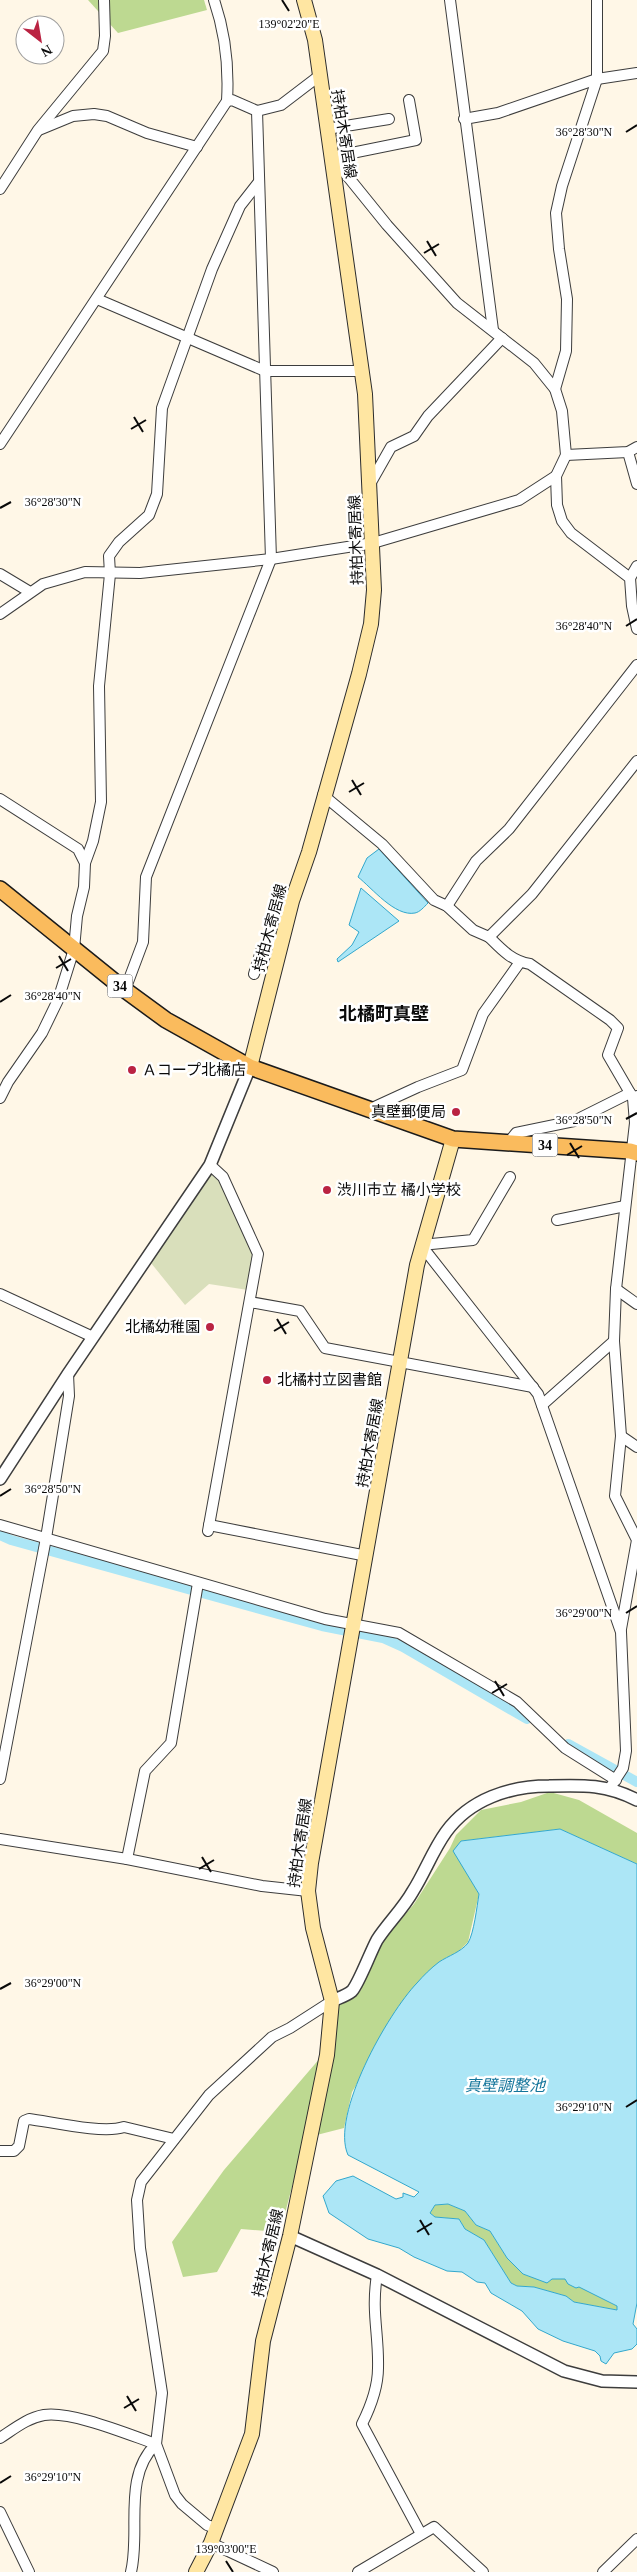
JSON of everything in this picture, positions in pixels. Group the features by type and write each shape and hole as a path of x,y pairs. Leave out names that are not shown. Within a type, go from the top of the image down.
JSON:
{"main road":[{"name":"持柏木寄居線","path":"250,1066 281,945 371,624 374,590 368,421 315,40 304,0"},
{"name":"34","path":"0,889 125,990 166,1020 250,1066 453,1139 632,1156"},
{"name":"持柏木寄居線","path":"196,2572 211,2543 215,2528 252,2434 263,2340 290,2236 327,2055 332,2001 313,1928 308,1891 311,1863 422,1245 453,1139"}],"street":[{"path":"0,189 38,130 103,51 105,36 104,0"},
{"path":"0,444 227,101 226,51 222,23 214,0"},
{"path":"450,0 493,330"},
{"path":"555,389 566,351 567,298 559,249 556,213 562,186 597,80 597,0"},
{"path":"464,119 498,114 597,80 637,72"},
{"path":"227,101 232,100 257,111 281,105 319,76"},
{"path":"409,100 416,140 332,158 387,225 457,303 534,362 555,389 562,411 566,455 556,476 556,505 562,521 571,533 630,578"},
{"path":"125,990 143,942 146,877 271,559 257,111"},
{"path":"38,130 73,116 94,114 107,116 147,133 197,147"},
{"path":"327,129 388,119"},
{"path":"0,1098 8,1082 42,1033 58,1000 74,948 77,916 84,887 85,863 93,841 101,802 99,686 110,574 109,556 119,542 148,515 157,494 162,408 212,270 240,206 258,183"},
{"path":"97,299 265,371 362,371"},
{"path":"370,484 390,447 414,436 428,416 502,338"},
{"path":"566,455 633,450 637,484"},
{"path":"0,614 43,584 78,574 110,574 271,559 372,543 519,500 556,476"},
{"path":"637,566 630,578 632,606 637,629"},
{"path":"0,574 30,592"},
{"path":"447,906 476,861 509,829 637,665"},
{"path":"489,937 532,894 637,761"},
{"path":"323,795 382,844 434,900 447,906 473,930 489,937 509,957 530,964 610,1020 618,1028 608,1055 633,1096 635,1123 616,1289 614,1341 621,1436 616,1496 637,1540 621,1632 626,1751 616,1778"},
{"path":"0,799 78,850 85,863"},
{"path":"254,974 261,952 269,944 281,945"},
{"path":"370,1109 418,1087 462,1070 483,1014 520,962"},
{"path":"0,1478 210,1165 250,1066"},
{"path":"508,1143 516,1133 574,1121 633,1096"},
{"path":"632,1156 637,1177"},
{"path":"210,1165 223,1177 258,1254 208,1528 367,1556"},
{"path":"422,1245 472,1240 510,1177"},
{"path":"557,1220 625,1206"},
{"path":"422,1245 533,1387 542,1405 621,1632"},
{"path":"616,1289 637,1304"},
{"path":"0,1294 93,1337"},
{"path":"250,1302 300,1311 324,1348 533,1387"},
{"path":"542,1405 614,1341"},
{"path":"0,1779 45,1540 69,1396 68,1374"},
{"path":"621,1436 637,1446"},
{"path":"0,1525 45,1540 198,1584 325,1618 354,1630 388,1630 408,1637 517,1702 565,1748 616,1778 637,1800"},
{"path":"127,1859 145,1771 171,1743 198,1584"},
{"path":"215,2528 207,2526 179,2500 169,2481 156,2444 162,2393 140,2248 137,2200 141,2182 209,2095 272,2037 351,1991 378,1939 409,1898 447,1830 466,1812 496,1794 520,1787 587,1785 616,1778"},
{"path":"0,1839 127,1859 262,1886 308,1891"},
{"path":"0,2151 14,2151 19,2146 24,2121 28,2119 117,2130 124,2127 174,2139"},
{"path":"290,2236 378,2275 564,2371 602,2381 637,2382"},
{"path":"378,2275 373,2299 378,2368 371,2407 362,2424 421,2534"},
{"path":"0,2438 26,2420 44,2415 65,2416 156,2444"},
{"path":"131,2572 136,2482 147,2452 156,2444"},
{"path":"0,2512 29,2572"},
{"path":"358,2572 421,2534 437,2528 483,2572"},
{"path":"608,2571 637,2539"},
{"path":"211,2543 273,2572"}],"green space":[{"path":"88,0 204,0 207,10 118,33"},
{"path":"212,1173 221,1178 254,1253 248,1290 209,1284 185,1305 151,1263"},
{"path":"550,1792 579,1800 637,1833 637,1864 560,1829 461,1841 454,1851 479,1894 468,1942 459,1951 439,1962 363,2074 352,2092 344,2128 305,2138 280,2232 241,2229 217,2272 183,2277 172,2242 224,2170 327,2050 336,2004 349,2000 361,1990 367,1970 382,1942 414,1904 450,1848 456,1835 481,1810 521,1802"},
{"path":"448,2204 465,2211 476,2225 490,2231 507,2258 523,2274 531,2277 565,2279 617,2306 617,2310 574,2302 566,2296 534,2287 517,2286 511,2283 484,2240 465,2229 459,2219 435,2217 430,2213 435,2205"}],"water":[{"path":"379,849 428,903 419,912 407,913 400,911 384,901 358,877 367,858"},
{"path":"361,888 399,921 338,962 337,959 352,945 359,932 349,925"},
{"name":"真壁調整池","path":"560,1829 637,1864 637,2303 633,2324 637,2329 637,2344 632,2349 614,2353 606,2364 601,2361 600,2356 595,2351 563,2341 538,2329 522,2311 491,2293 485,2283 477,2282 462,2272 447,2271 414,2257 399,2248 368,2239 329,2213 323,2196 336,2181 353,2176 396,2199 403,2197 403,2193 414,2197 419,2192 348,2155 345,2137 347,2115 354,2091 365,2065 391,2017 405,1997 430,1969 462,1949 470,1939 479,1894 453,1851 461,1841","holes":["448,2204 465,2211 476,2225 490,2231 507,2258 523,2274 547,2283 552,2279 565,2279 568,2284 576,2288 579,2287 617,2306 617,2310 574,2302 566,2296 534,2287 517,2286 511,2283 484,2240 465,2229 459,2219 435,2217 430,2213 435,2205"]}],"waterway":[{"path":"0,1535 11,1540 322,1626 383,1638 403,1647 527,1719"},
{"path":"568,1744 637,1782"}],"place":[{"name":"Ａコープ北橘店","path":"132,1070"},
{"name":"真壁郵便局","path":"456,1112"},
{"name":"渋川市立 橘小学校","path":"327,1190"},
{"name":"北橘幼稚園","path":"210,1327"},
{"name":"北橘村立図書館","path":"267,1380"}],"district":[{"name":"北橘町真壁","path":"384,1014"}]}
